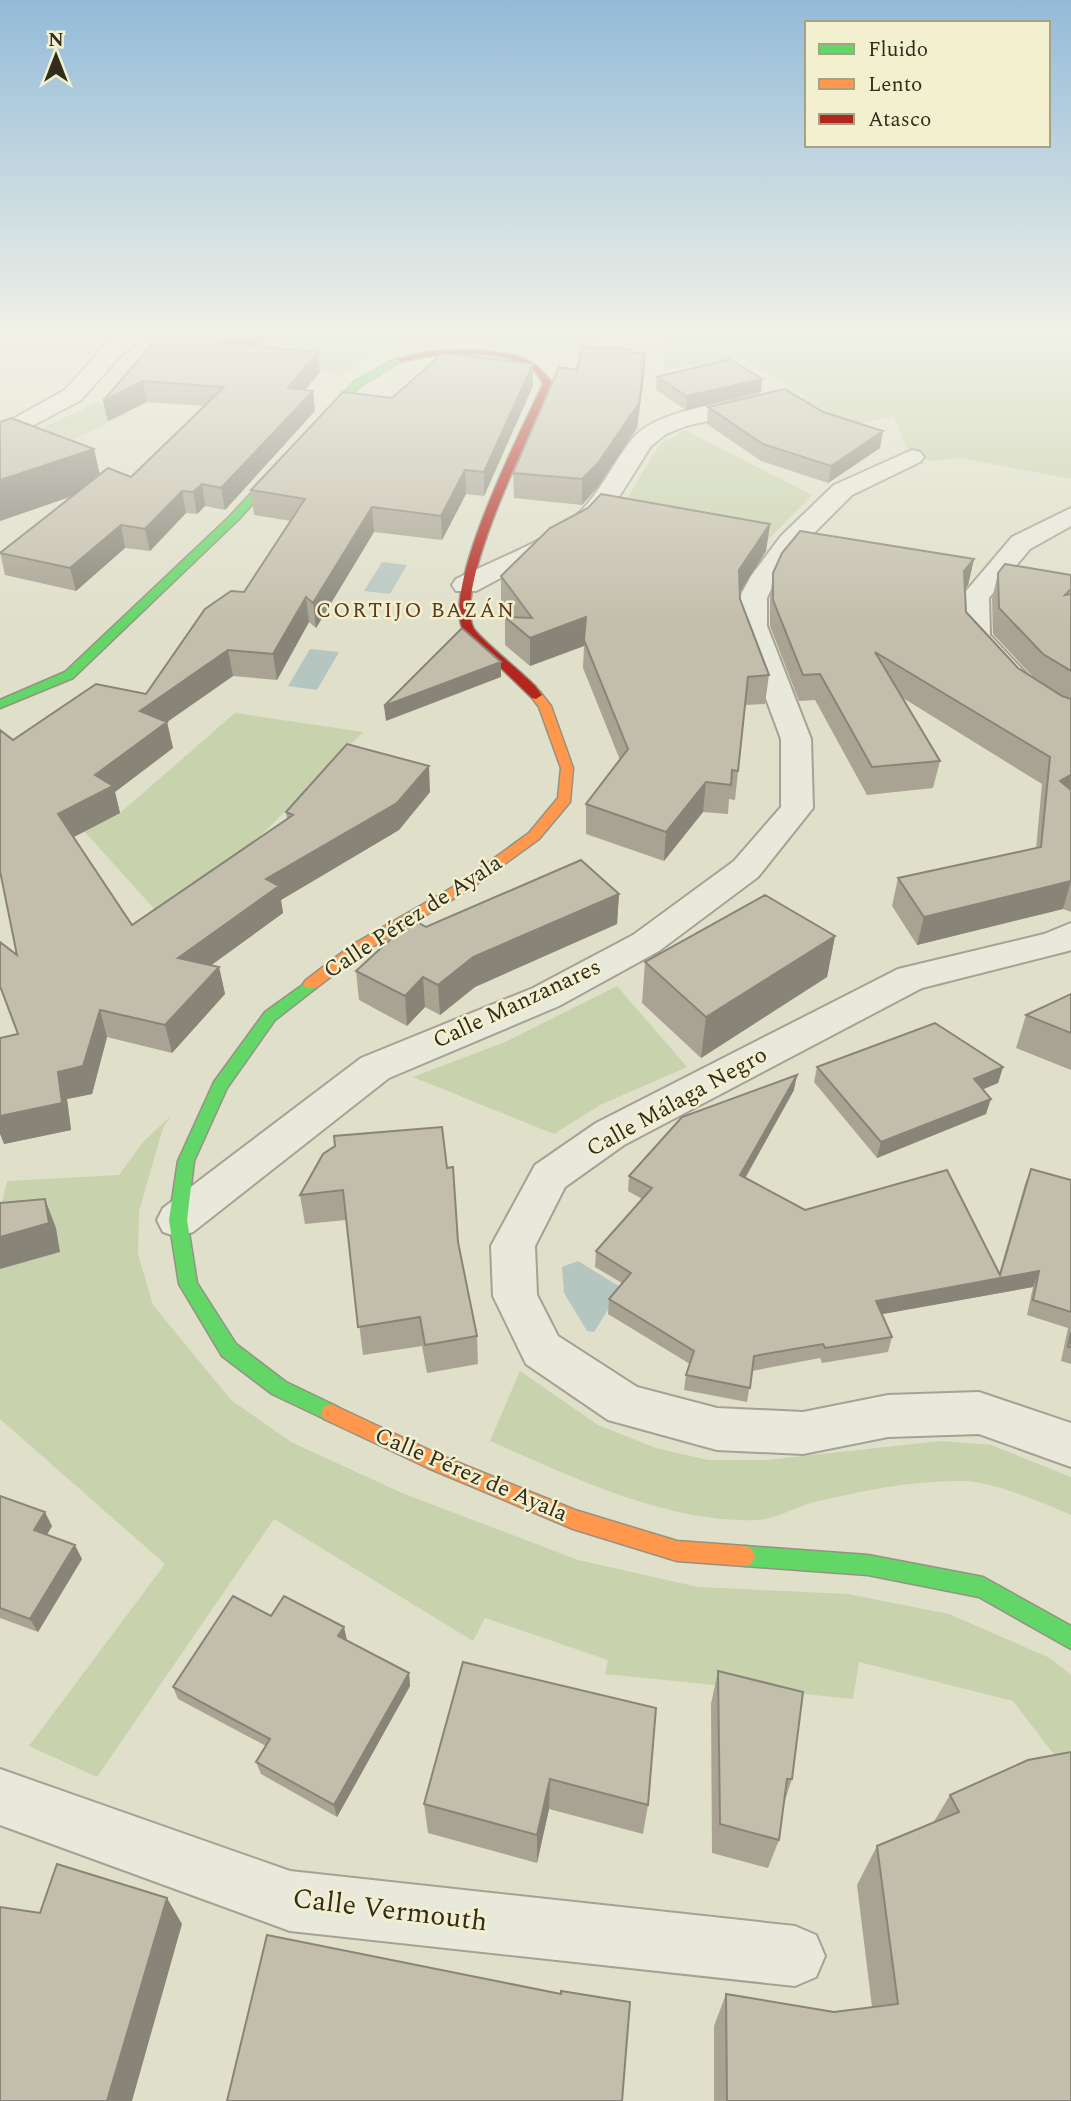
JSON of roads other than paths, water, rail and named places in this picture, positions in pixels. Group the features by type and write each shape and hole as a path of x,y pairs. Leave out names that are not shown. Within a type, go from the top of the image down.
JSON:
{"street":[{"name":"Calle Pérez de Ayala","path":"2,705 69,675 234,517 313,432"},
{"name":"Calle Pérez de Ayala","path":"527,432 479,543 466,585 462,614 467,629 518,674 545,706 567,768 565,799 534,836 475,879 357,949 270,1016 220,1086 186,1161 178,1220 188,1284 229,1350 279,1388 435,1462 573,1519 677,1551 869,1565 983,1587 1071,1638"},
{"path":"466,585 577,528 608,495 642,442 654,432"},
{"name":"Calle Manzanares","path":"178,1220 375,1068 546,997 646,943 746,869 797,808 796,739 753,626 753,598 764,576 790,542 843,490 912,457"},
{"path":"1071,516 1021,543 975,597 976,637 1024,688 1071,717"},
{"name":"Calle Málaga Negro","path":"1071,935 1055,943 911,978 610,1134 550,1176 513,1246 515,1296 542,1350 625,1405 717,1429 803,1433 888,1416 979,1413 1071,1444"},
{"name":"Calle Vermouth","path":"0,1797 290,1901 795,1956"}],"district":[{"name":"CORTIJO BAZÁN","path":"416,611"}]}
